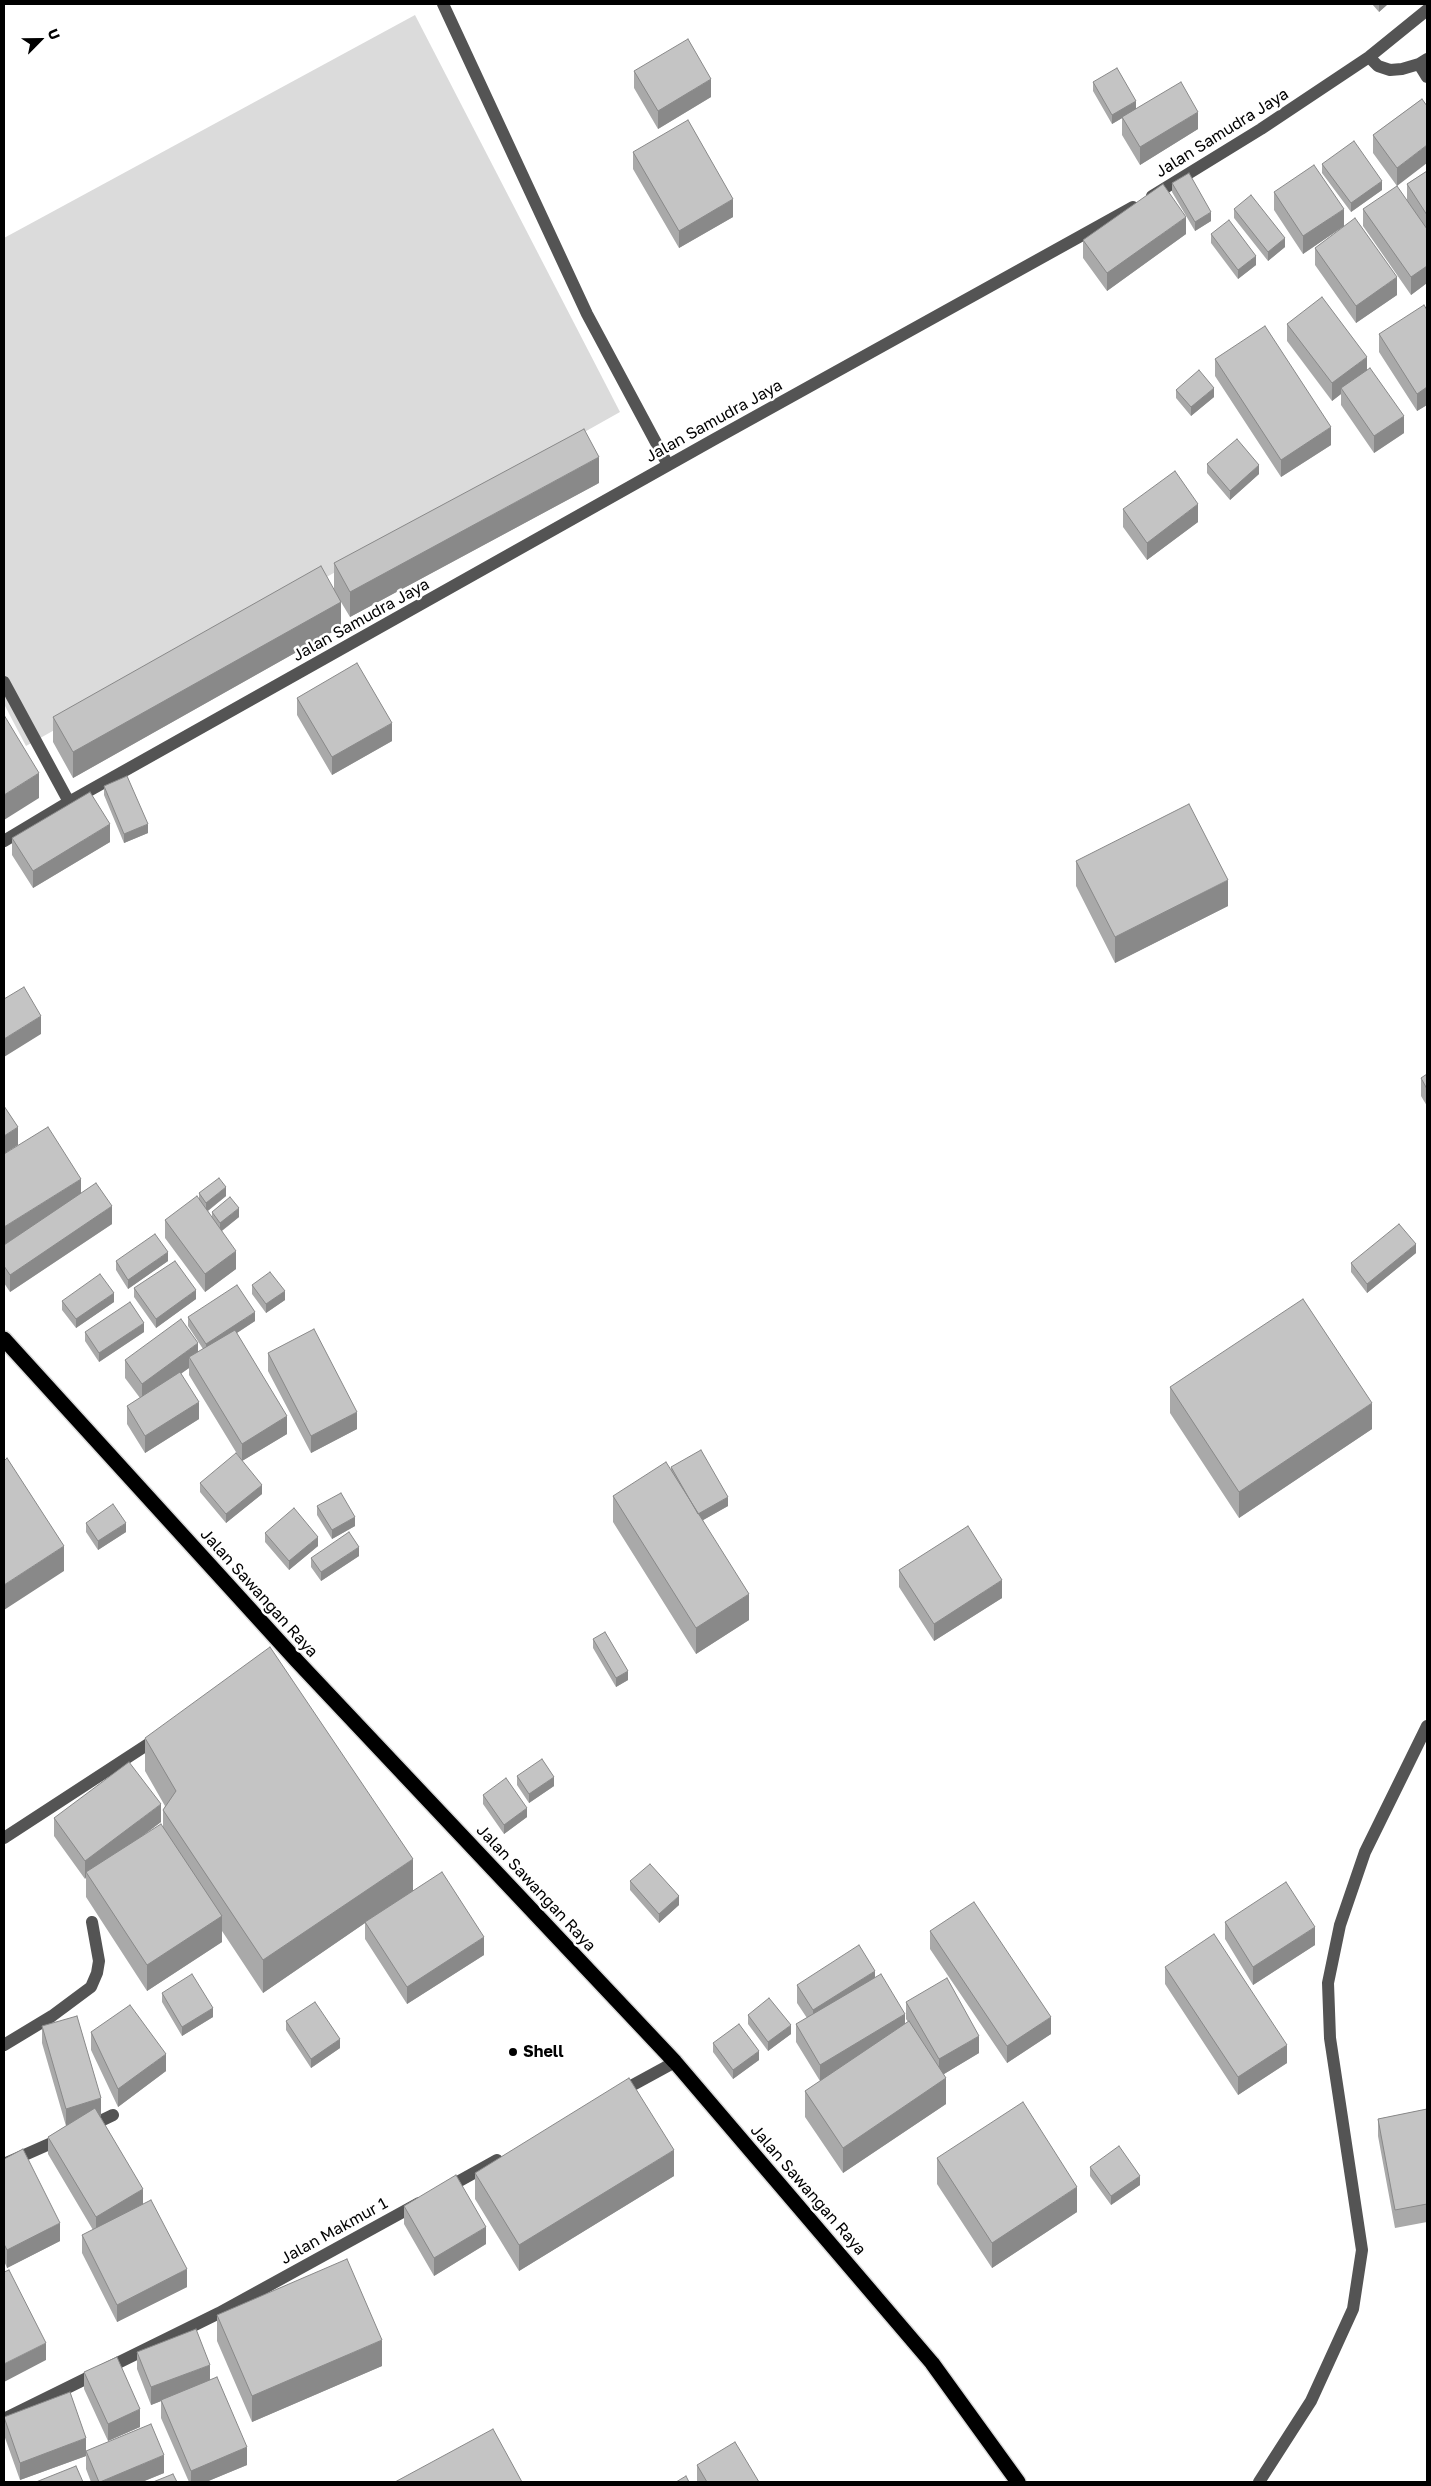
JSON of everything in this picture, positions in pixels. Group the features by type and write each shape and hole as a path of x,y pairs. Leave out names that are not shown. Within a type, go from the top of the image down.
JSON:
{"highway":[{"name":"Jalan Sawangan Raya","path":"4,1340 293,1663 675,2062 932,2363 1018,2482"}],"street":[{"path":"443,4 587,314 668,465"},
{"name":"Jalan Samudra Jaya","path":"4,841 69,802 668,465 1146,200 1261,129 1369,57 1427,10"},
{"path":"1369,57 1378,66 1390,70 1402,69 1423,62 1427,77"},
{"path":"4,682 69,802"},
{"path":"1259,2482 1311,2401 1353,2309 1362,2250 1330,2038 1328,1983 1340,1925 1365,1852 1427,1726"},
{"path":"4,1838 170,1730"},
{"path":"4,2045 52,2016 91,1987 97,1973 99,1961 92,1922"},
{"path":"606,2100 675,2062"},
{"path":"4,2164 113,2115"},
{"name":"Jalan Makmur 1","path":"4,2419 219,2313 512,2152"}],"shaded area":[{"path":"415,15 620,412 26,746 4,704 4,238"}],"building":[{"path":"688,39 711,79 658,111 634,71"},
{"path":"1117,68 1136,101 1112,115 1093,82"},
{"path":"1181,82 1198,112 1140,147 1122,117"},
{"path":"1422,99 1427,106 1427,145 1397,168 1373,135"},
{"path":"688,120 733,199 679,231 633,152"},
{"path":"1354,141 1382,181 1351,203 1322,164"},
{"path":"1314,165 1344,209 1303,236 1274,192"},
{"path":"1427,171 1427,215 1407,184"},
{"path":"1189,173 1211,212 1195,222 1172,183"},
{"path":"1163,184 1186,217 1107,273 1083,240"},
{"path":"1397,186 1427,229 1427,266 1411,277 1363,209"},
{"path":"1251,195 1285,238 1268,252 1234,209"},
{"path":"1355,218 1397,277 1356,306 1315,248"},
{"path":"1229,220 1256,256 1238,270 1211,234"},
{"path":"1322,297 1367,357 1332,383 1287,324"},
{"path":"1424,305 1427,310 1427,387 1417,394 1379,334"},
{"path":"1265,326 1331,427 1281,460 1215,359"},
{"path":"1370,368 1404,416 1374,436 1341,388"},
{"path":"1199,370 1214,388 1191,407 1176,390"},
{"path":"584,429 599,457 350,592 334,563"},
{"path":"1237,439 1259,465 1230,491 1207,464"},
{"path":"1175,471 1198,504 1147,543 1123,509"},
{"path":"321,566 341,602 73,752 53,717"},
{"path":"357,663 392,723 332,757 297,698"},
{"path":"4,715 39,773 4,795"},
{"path":"127,776 148,824 124,834 104,786"},
{"path":"90,792 110,824 33,871 12,838"},
{"path":"1189,804 1228,880 1115,937 1076,861"},
{"path":"24,987 41,1016 4,1039 4,999"},
{"path":"1427,1074 1427,1089 1421,1078"},
{"path":"4,1106 18,1127 4,1136"},
{"path":"48,1127 81,1179 4,1227 4,1154"},
{"path":"219,1178 226,1187 206,1203 199,1193"},
{"path":"96,1183 112,1206 10,1275 4,1266 4,1245"},
{"path":"197,1196 236,1251 205,1274 165,1220"},
{"path":"230,1197 239,1208 220,1223 212,1212"},
{"path":"1399,1224 1416,1244 1367,1284 1351,1263"},
{"path":"155,1234 168,1252 128,1280 116,1261"},
{"path":"175,1261 196,1290 156,1319 134,1288"},
{"path":"270,1272 285,1291 266,1304 252,1285"},
{"path":"100,1274 114,1293 76,1319 62,1301"},
{"path":"237,1285 255,1312 206,1344 188,1317"},
{"path":"1303,1299 1372,1403 1239,1492 1170,1387"},
{"path":"130,1302 144,1323 99,1353 85,1332"},
{"path":"181,1319 198,1343 142,1384 125,1360"},
{"path":"314,1329 357,1412 311,1436 268,1353"},
{"path":"235,1330 287,1416 242,1444 189,1357"},
{"path":"180,1372 199,1402 145,1436 127,1406"},
{"path":"701,1450 728,1497 698,1514 671,1467"},
{"path":"236,1453 262,1485 226,1514 200,1483"},
{"path":"7,1458 64,1546 4,1585 4,1461"},
{"path":"666,1462 749,1594 696,1628 613,1496"},
{"path":"341,1493 355,1517 332,1530 317,1506"},
{"path":"113,1504 126,1523 98,1541 86,1523"},
{"path":"294,1508 318,1537 289,1561 265,1533"},
{"path":"968,1526 1002,1580 934,1624 899,1570"},
{"path":"349,1532 359,1547 321,1572 311,1558"},
{"path":"605,1632 628,1671 616,1678 593,1639"},
{"path":"270,1647 413,1859 263,1960 163,1810 176,1791 145,1738"},
{"path":"542,1759 554,1777 529,1794 517,1776"},
{"path":"129,1762 161,1804 85,1861 54,1818"},
{"path":"506,1778 527,1808 504,1825 483,1795"},
{"path":"161,1824 222,1916 147,1965 86,1872"},
{"path":"650,1864 679,1896 659,1914 630,1881"},
{"path":"442,1872 484,1937 407,1987 365,1922"},
{"path":"1286,1882 1315,1927 1253,1967 1225,1922"},
{"path":"974,1902 1051,2017 1007,2046 930,1931"},
{"path":"1214,1934 1287,2045 1238,2077 1165,1967"},
{"path":"859,1945 875,1971 813,2010 797,1985"},
{"path":"192,1974 213,2008 182,2027 162,1993"},
{"path":"881,1974 905,2014 820,2065 796,2024"},
{"path":"947,1978 979,2036 939,2059 906,2002"},
{"path":"769,1998 791,2025 768,2042 748,2015"},
{"path":"315,2002 340,2039 311,2059 286,2021"},
{"path":"130,2005 166,2054 118,2089 91,2032"},
{"path":"77,2016 101,2098 66,2109 42,2026"},
{"path":"909,2021 946,2078 843,2148 805,2091"},
{"path":"739,2024 759,2051 733,2070 713,2043"},
{"path":"629,2078 674,2150 519,2245 475,2173"},
{"path":"1023,2102 1077,2187 992,2243 937,2158"},
{"path":"95,2108 143,2189 96,2217 48,2137"},
{"path":"1427,2109 1427,2204 1395,2210 1378,2119"},
{"path":"1119,2146 1140,2176 1111,2196 1090,2167"},
{"path":"23,2149 60,2223 7,2250 4,2244 4,2159"},
{"path":"456,2175 486,2227 434,2258 404,2206"},
{"path":"151,2200 187,2269 117,2305 82,2235"},
{"path":"347,2259 382,2340 252,2396 217,2315"},
{"path":"9,2270 46,2343 4,2364 4,2272"},
{"path":"196,2329 210,2365 151,2387 137,2352"},
{"path":"117,2357 140,2409 108,2424 84,2372"},
{"path":"217,2377 247,2447 191,2471 161,2400"},
{"path":"70,2392 86,2438 20,2463 4,2417"},
{"path":"151,2424 164,2455 99,2482 86,2451"},
{"path":"493,2429 522,2482 395,2482"},
{"path":"735,2442 759,2482 707,2482 697,2465"},
{"path":"76,2466 83,2482 36,2482"},
{"path":"173,2474 177,2482 153,2482"},
{"path":"686,2476 689,2482 676,2482"}],"place":[{"name":"Shell","path":"513,2052"}]}
